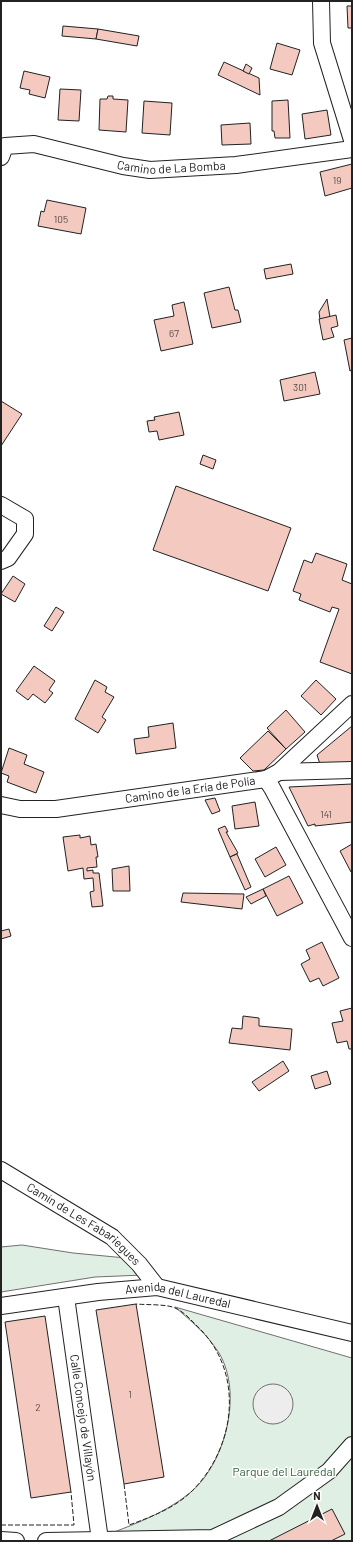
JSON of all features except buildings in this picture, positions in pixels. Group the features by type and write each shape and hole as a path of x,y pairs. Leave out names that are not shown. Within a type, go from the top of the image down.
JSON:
{"street":[{"path":"320,1 322,43 352,140"},
{"name":"Camino de La Bomba","path":"1,157 5,146 34,144 123,166 150,170 236,165 352,149"},
{"path":"1,506 25,519 26,534 8,558 1,561"},
{"path":"352,704 272,775 272,788 352,938"},
{"name":"Camino de la Ería de Polía","path":"1,805 20,809 56,809 272,775 352,770"},
{"name":"Camín de Les Fabariegues","path":"1,1170 112,1237 140,1264 157,1287"},
{"name":"Avenida del Lauredal","path":"1,1306 98,1292 157,1287 352,1333"},
{"name":"Calle Concejo de Villayón","path":"66,1296 100,1540"},
{"path":"46,1541 213,1538 278,1507 329,1471 352,1445"},
{"path":"1,1540 16,1541"}],"green space":[{"path":"22,1245 73,1253 126,1258 143,1275 95,1277 1,1292 1,1247"},
{"name":"Parque del Lauredal","path":"175,1307 352,1358 352,1541 91,1541 156,1514 168,1508 191,1492 203,1479 214,1463 222,1445 230,1407 230,1387 226,1369 219,1353 209,1340"}],"shaded area":[{"path":"277,1384 284,1387 290,1393 293,1404 292,1412 284,1421 277,1424 269,1424 262,1421 254,1412 253,1400 256,1393 265,1385"}],"fence":[{"path":"124,1484 129,1525 154,1515 185,1497 207,1473 218,1452 226,1431 229,1408 228,1385 222,1364 212,1343 196,1325 178,1309 162,1305 136,1304"},
{"path":"1,1525 74,1525 71,1492"}]}
